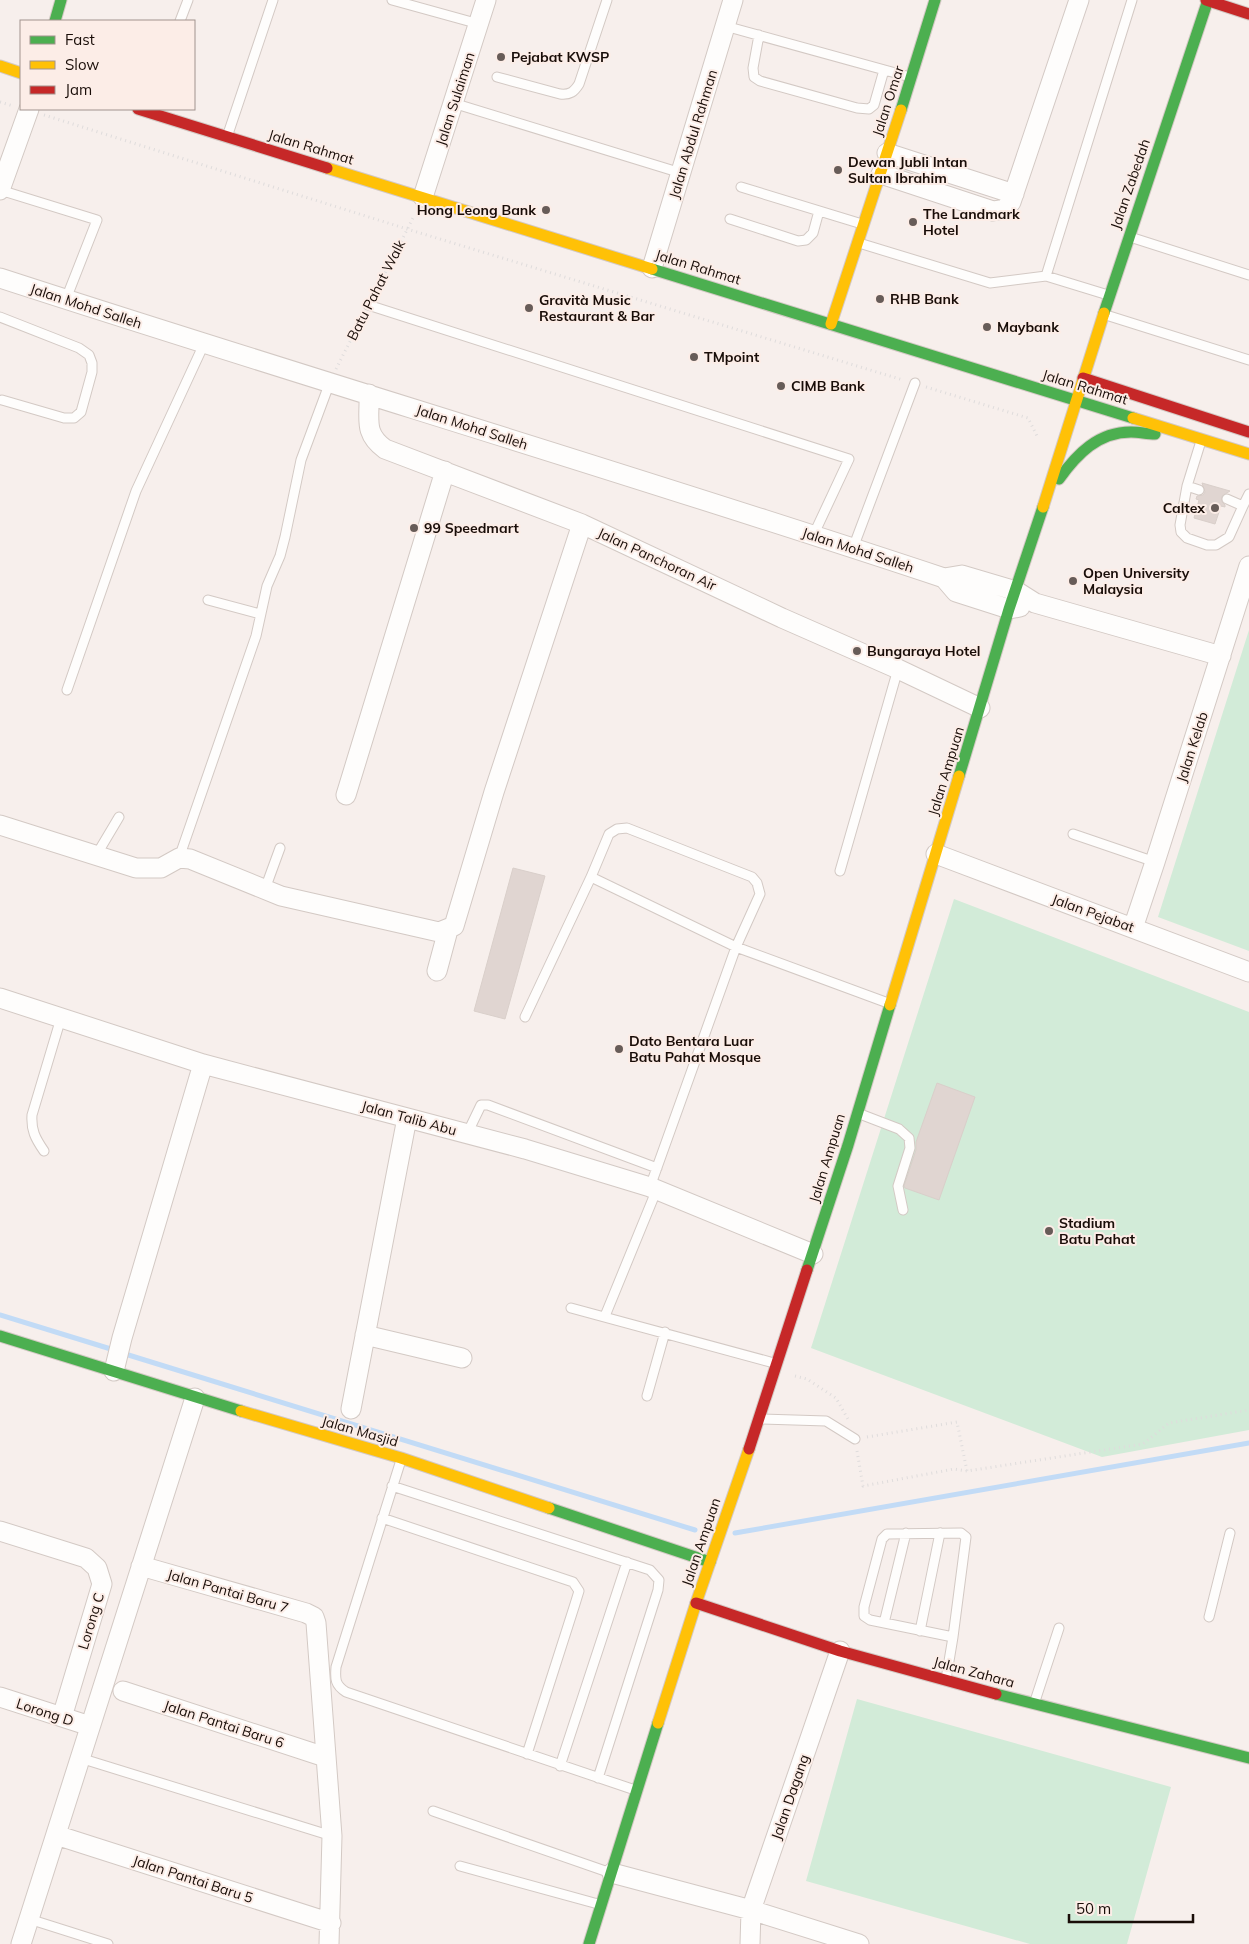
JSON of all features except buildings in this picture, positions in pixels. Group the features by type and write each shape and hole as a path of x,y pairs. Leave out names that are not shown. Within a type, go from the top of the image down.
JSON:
{"main road":[{"path":"55,20 61,0"},
{"name":"Jalan Omar","path":"831,324 912,78 935,0"},
{"path":"1207,0 1249,14"},
{"name":"Jalan Zabedah","path":"1083,378 1207,0"},
{"path":"0,66 20,73"},
{"name":"Jalan Rahmat","path":"141,110 1249,454"},
{"name":"Jalan Rahmat","path":"1083,378 1249,432"},
{"name":"Jalan Ampuan","path":"590,1944 696,1602 759,1419 858,1113 1009,609 1047,496 1083,378"},
{"path":"1047,496 1082,449 1102,438 1128,432 1202,440"},
{"name":"Jalan Masjid","path":"0,1336 116,1364 194,1398 401,1458 710,1562"},
{"name":"Jalan Zahara","path":"696,1602 840,1651 1034,1704 1249,1758"}],"street":[{"name":"Jalan Sulaiman","path":"423,197 486,0"},
{"name":"Jalan Abdul Rahman","path":"652,268 733,0"},
{"path":"881,174 993,211 1005,209 1011,202 1014,194 1079,0"},
{"path":"0,190 28,110"},
{"path":"887,154 1014,194"},
{"name":"Jalan Mohd Salleh","path":"0,278 944,578"},
{"name":"Jalan Panchoran Air","path":"369,394 370,432 375,441 385,449 582,524 980,708"},
{"path":"346,795 445,471"},
{"path":"0,825 97,854 136,868 161,868 178,858 190,859 281,896 440,932 448,930 454,926 494,792 582,524"},
{"name":"Jalan Kelab","path":"1133,928 1249,566"},
{"path":"944,578 962,575 1016,591 1035,603 1221,656"},
{"path":"944,578 956,592 1009,609 1035,603"},
{"name":"Jalan Pejabat","path":"936,854 1249,972"},
{"path":"437,971 448,930"},
{"name":"Jalan Talib Abu","path":"0,998 203,1064 466,1134 654,1188 813,1254"},
{"path":"116,1364 203,1064"},
{"path":"350,1409 407,1118"},
{"path":"366,1335 462,1358"},
{"path":"21,1944 194,1398"},
{"name":"Lorong C","path":"0,1530 86,1558 97,1568 102,1584 62,1717"},
{"name":"Jalan Pantai Baru 7","path":"141,1566 306,1613 314,1617 316,1623 325,1757"},
{"name":"Jalan Dagang","path":"750,1944 751,1910 840,1651"},
{"name":"Jalan Pantai Baru 6","path":"123,1691 325,1757"},
{"name":"Lorong D","path":"0,1697 90,1726"},
{"path":"325,1757 332,1836 329,1944"},
{"name":"Jalan Pantai Baru 5","path":"56,1835 331,1923"},
{"path":"612,1873 751,1910 858,1944"}],"lane":[{"path":"180,20 188,0"},
{"path":"227,136 273,0"},
{"path":"392,0 479,24"},
{"path":"497,77 560,94 574,91 579,84 607,0"},
{"path":"1046,276 1132,0"},
{"path":"725,26 912,78"},
{"path":"759,35 753,68 754,77 760,81 857,108 869,109 874,105 884,70"},
{"path":"453,103 681,173"},
{"path":"741,187 864,225"},
{"path":"0,190 97,220 66,299"},
{"path":"730,219 798,241 806,240 813,232 819,211"},
{"path":"1128,237 1249,275"},
{"path":"858,243 990,283 1046,276 1109,295"},
{"path":"368,305 849,459 813,536"},
{"path":"1103,315 1249,360"},
{"path":"0,317 79,348 89,355 92,363 92,372 81,412 74,418 64,418 2,400"},
{"path":"67,690 136,490 204,344"},
{"path":"178,858 256,636 267,586 280,556 285,537 301,460 330,382"},
{"path":"853,548 915,384"},
{"path":"1202,440 1187,486 1180,525 1182,532 1187,538 1207,545 1216,545 1229,537 1249,494"},
{"path":"1187,486 1199,490"},
{"path":"1227,499 1243,506"},
{"path":"208,600 260,614"},
{"path":"840,871 898,669"},
{"path":"97,854 119,816"},
{"path":"525,1017 591,878 609,834 627,828 752,877 757,883 760,894 736,947 657,1168 654,1188 605,1316"},
{"path":"1073,834 1155,862"},
{"path":"265,889 280,848"},
{"path":"591,878 736,947 891,1005"},
{"path":"44,1150 34,1136 31,1126 32,1115 61,1018"},
{"path":"466,1134 481,1105 488,1105 657,1168"},
{"path":"858,1113 899,1129 910,1138 910,1148 898,1186 903,1210"},
{"path":"572,1308 665,1332 775,1367"},
{"path":"647,1396 665,1332"},
{"path":"759,1419 826,1421 854,1439"},
{"path":"401,1458 336,1667 335,1680 338,1687 346,1692 637,1791"},
{"path":"392,1486 650,1570 659,1580 658,1590 598,1778"},
{"path":"382,1518 573,1582 579,1591 527,1754"},
{"path":"884,1623 906,1533"},
{"path":"920,1630 940,1533"},
{"path":"945,1680 953,1637 966,1537 960,1533 887,1534 882,1539 864,1607 864,1616 870,1620 953,1637"},
{"path":"1209,1617 1230,1533"},
{"path":"560,1766 627,1562"},
{"path":"1034,1704 1059,1628"},
{"path":"80,1758 332,1836"},
{"path":"433,1811 612,1873"},
{"path":"460,1866 602,1905"},
{"path":"29,1919 108,1944"}],"path":[{"path":"28,110 407,229 1028,418 1037,436"},
{"name":"Batu Pahat Walk","path":"330,382 423,197"},
{"path":"775,1367 807,1379 836,1398 849,1421 863,1486 954,1469 967,1471 1142,1444 1169,1423 1249,1410"},
{"path":"854,1439 957,1422 967,1471"}],"green space":[{"path":"1249,630 1249,951 1158,917"},
{"name":"Stadium Batu Pahat","path":"954,899 1249,1012 1249,1430 1102,1457 811,1348"},
{"path":"857,1699 1171,1787 1127,1944 1030,1944 806,1881"}],"waterway":[{"path":"0,1315 114,1350"},
{"path":"122,1353 695,1530"},
{"path":"735,1533 1249,1443"}],"traffic: fast":[{"path":"55,20 61,0"},
{"path":"901,110 935,0"},
{"path":"1104,313 1208,0"},
{"path":"652,269 1133,418"},
{"path":"1059,479 1073,461 1098,440 1119,433 1155,434"},
{"path":"959,776 1009,609 1043,507"},
{"path":"807,1270 848,1145 890,1005"},
{"path":"0,1336 241,1411"},
{"path":"549,1508 710,1562"},
{"path":"996,1694 1249,1758"},
{"path":"589,1944 658,1723"}],"traffic: slow":[{"path":"0,66 20,73"},
{"path":"831,324 901,110"},
{"path":"327,168 652,269"},
{"path":"1043,507 1104,313"},
{"path":"1133,418 1249,454"},
{"path":"890,1005 959,776"},
{"path":"241,1411 401,1458 549,1508"},
{"path":"658,1723 696,1603 749,1449"}],"traffic: jam":[{"path":"1206,0 1249,14"},
{"path":"141,110 327,168"},
{"path":"1083,378 1249,432"},
{"path":"749,1449 807,1270"},
{"path":"696,1603 840,1651 996,1694"}],"place":[{"name":"Pejabat KWSP","path":"501,57"},
{"name":"Dewan Jubli Intan Sultan Ibrahim","path":"838,170"},
{"name":"Hong Leong Bank","path":"546,210"},
{"name":"The Landmark Hotel","path":"913,222"},
{"name":"RHB Bank","path":"880,299"},
{"name":"Gravità Music Restaurant & Bar","path":"529,308"},
{"name":"Maybank","path":"987,327"},
{"name":"TMpoint","path":"694,357"},
{"name":"CIMB Bank","path":"781,386"},
{"name":"Caltex","path":"1215,508"},
{"name":"99 Speedmart","path":"414,528"},
{"name":"Open University Malaysia","path":"1073,581"},
{"name":"Bungaraya Hotel","path":"857,651"},
{"name":"Dato Bentara Luar Batu Pahat Mosque","path":"619,1049"},
{"name":"Stadium Batu Pahat","path":"1049,1231"}]}
